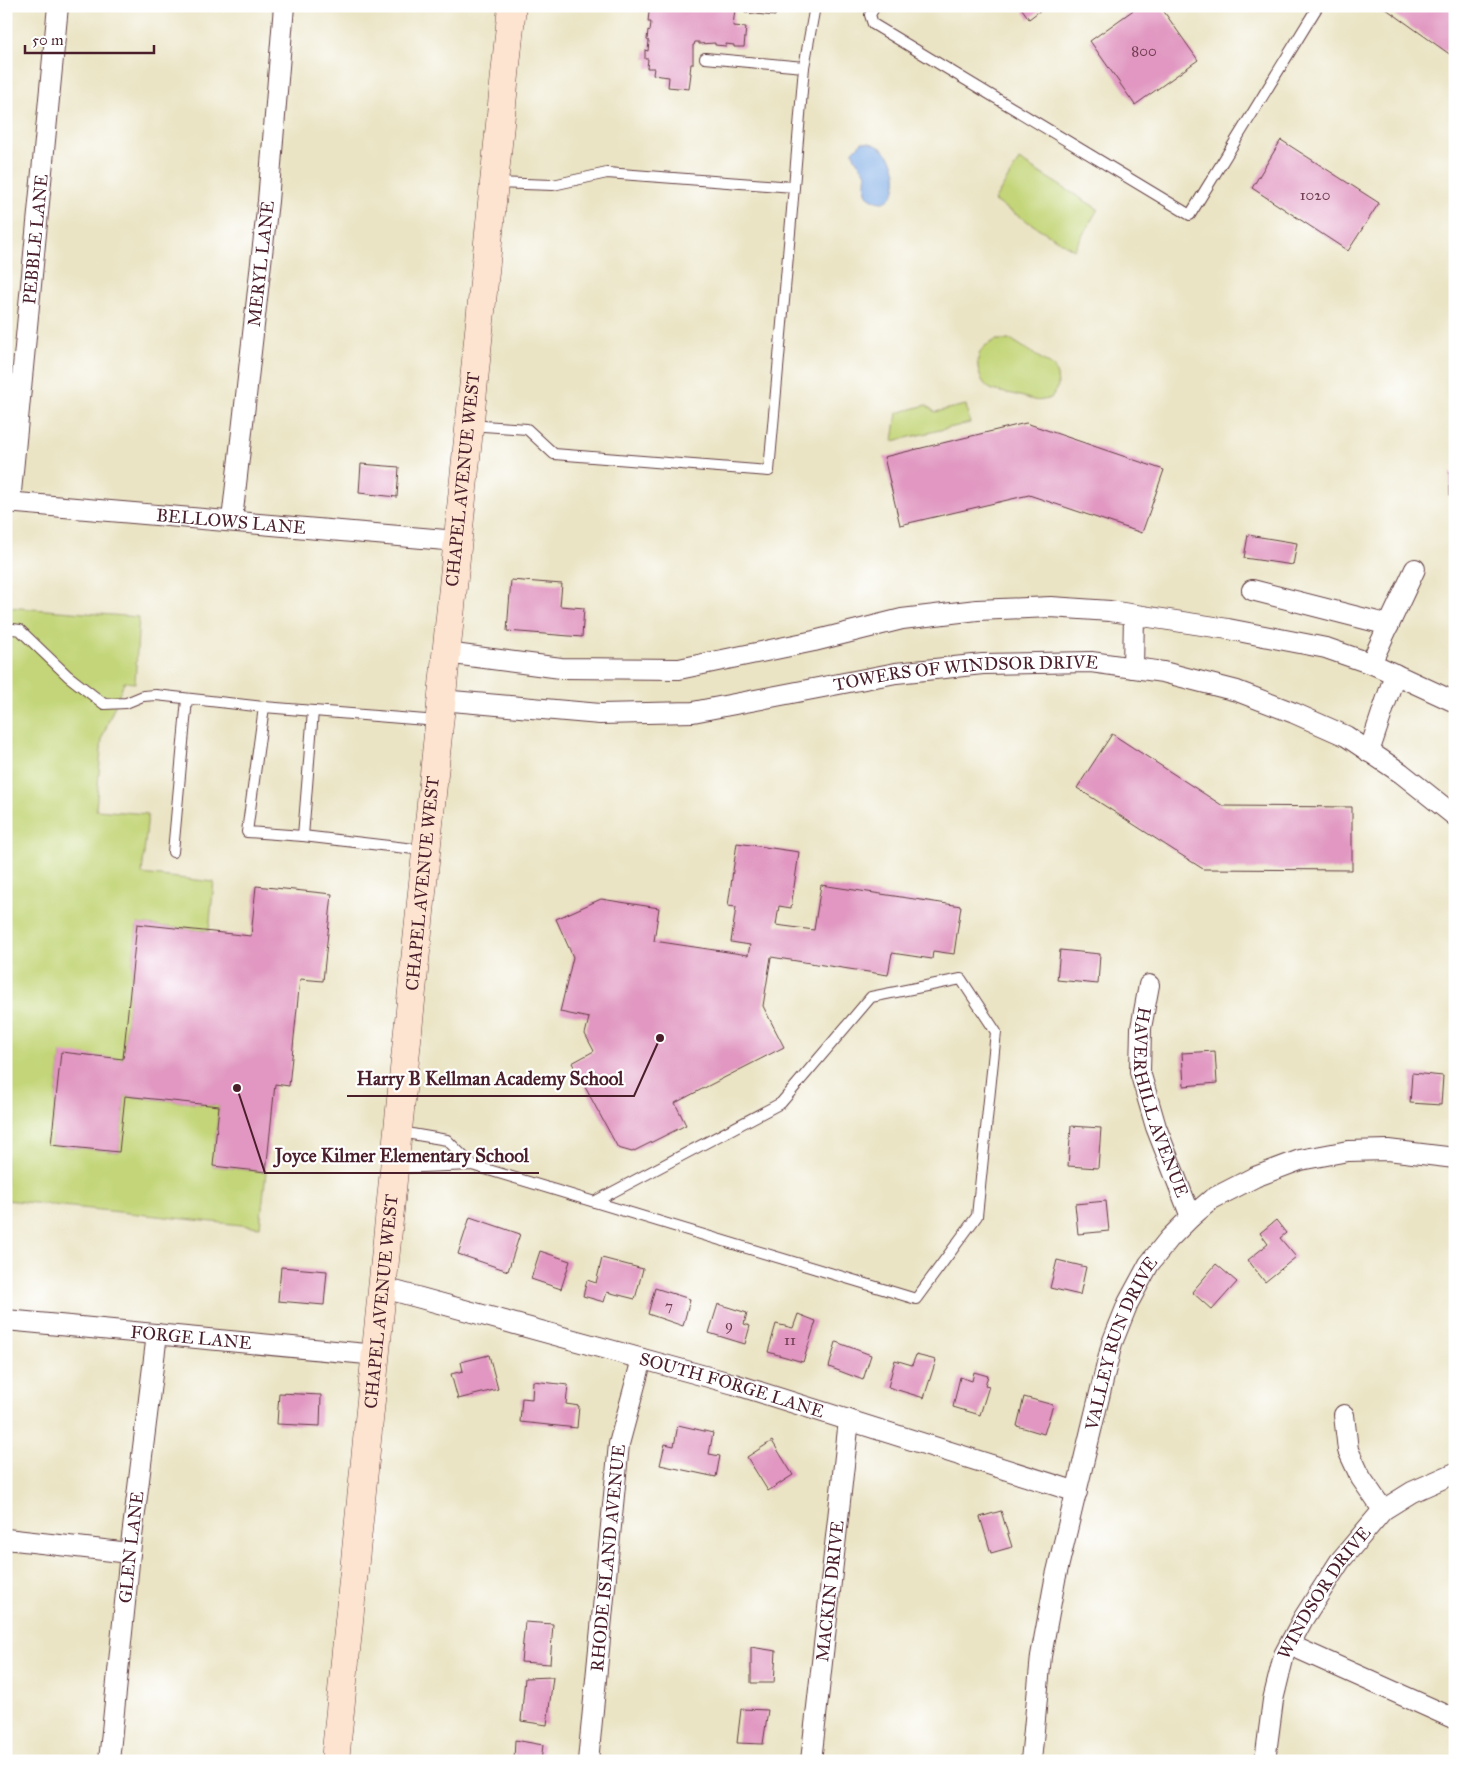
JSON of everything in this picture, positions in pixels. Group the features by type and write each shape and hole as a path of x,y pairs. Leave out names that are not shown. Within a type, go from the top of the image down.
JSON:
{"main road":[{"name":"CHAPEL AVENUE WEST","path":"335,1761 384,1288 468,424 512,6"}],"street":[{"name":"PEBBLE LANE","path":"8,502 58,6"},
{"name":"MERYL LANE","path":"232,520 268,201 284,6"},
{"name":"BELLOWS LANE","path":"8,502 457,541"},
{"path":"1371,663 1415,569"},
{"path":"1252,590 1389,625"},
{"path":"446,653 561,668 679,669 814,642 902,619 978,610 1051,607 1110,611 1228,629 1326,648 1371,663 1455,702"},
{"path":"1133,668 1134,615"},
{"name":"TOWERS OF WINDSOR DRIVE","path":"440,711 600,714 693,712 896,673 983,664 1091,662 1163,672 1237,691 1346,736 1401,773 1455,816"},
{"path":"1369,752 1395,674"},
{"name":"HAVERHILL AVENUE","path":"1149,985 1141,1028 1140,1072 1156,1127 1190,1218"},
{"name":"VALLEY RUN DRIVE","path":"1031,1761 1041,1656 1055,1580 1112,1343 1128,1303 1149,1264 1169,1239 1212,1199 1255,1177 1300,1160 1348,1151 1388,1150 1455,1158"},
{"name":"SOUTH FORGE LANE","path":"384,1288 734,1384 1077,1492"},
{"name":"FORGE LANE","path":"6,1320 377,1355"},
{"name":"GLEN LANE","path":"109,1761 130,1553 157,1334"},
{"name":"RHODE ISLAND AVENUE","path":"588,1761 619,1444 642,1359"},
{"path":"1344,1415 1348,1450 1361,1478 1383,1510"},
{"name":"MACKIN DRIVE","path":"811,1761 849,1420"},
{"name":"WINDSOR DRIVE","path":"1265,1761 1273,1700 1284,1656 1304,1619 1340,1561 1383,1510 1412,1492 1455,1473"},
{"path":"6,1539 130,1553"},
{"path":"1290,1645 1455,1719"}],"lane":[{"path":"468,424 527,429 554,454 769,471 804,67 814,6"},
{"path":"875,6 870,15 873,24 1190,215 1318,6"},
{"path":"705,58 804,67"},
{"path":"493,183 553,185 607,174 794,187"},
{"path":"6,628 20,630 68,676 104,704 126,703 143,696 156,695 313,711 440,711"},
{"path":"173,852 187,699"},
{"path":"264,707 246,832 303,836 426,850"},
{"path":"303,836 313,711"},
{"path":"395,1168 472,1165 594,1202 916,1299 977,1216 996,1032 961,979 871,998 781,1103 594,1202"},
{"path":"399,1132 447,1140 472,1165"}],"green space":[{"path":"1019,160 1098,209 1074,250 994,201"},
{"path":"996,340 1012,340 1054,367 1058,386 1051,398 1035,400 993,390 984,383 979,372 979,354 985,346"},
{"path":"926,405 935,412 966,405 970,423 893,441 897,413"},
{"path":"6,607 139,617 135,683 124,682 102,738 96,810 148,814 142,874 214,882 209,931 137,924 123,1059 61,1053 51,1145 119,1152 125,1096 219,1106 213,1166 266,1172 260,1227 6,1200"}],"water":[{"path":"862,142 878,146 889,155 895,168 896,181 894,192 888,200 879,202 867,195 866,175 855,159 853,151"}],"building":[{"path":"642,6 729,6 729,9 735,9 733,26 746,27 744,47 734,47 734,45 726,44 726,46 715,45 715,43 699,44 699,42 695,42 693,45 693,64 691,64 689,89 668,87 669,77 653,75 654,68 647,68 648,59 645,59 645,50 648,51 648,30 650,31 651,22 648,22 649,12"},
{"path":"745,6 776,6 775,16 745,13"},
{"path":"1020,6 1046,6 1029,19"},
{"path":"1139,6 1160,6 1198,60 1135,105 1090,41"},
{"path":"1382,6 1455,6 1455,58"},
{"path":"1281,140 1379,203 1348,251 1252,188"},
{"path":"1026,423 1164,470 1142,533 1029,495 900,525 884,457"},
{"path":"361,464 399,467 397,497 359,493"},
{"path":"1450,473 1455,473 1455,495 1450,495"},
{"path":"1248,535 1297,543 1293,565 1244,558"},
{"path":"511,580 562,584 560,606 584,608 582,637 507,631"},
{"path":"1112,734 1223,806 1352,807 1352,870 1203,869 1077,788"},
{"path":"737,843 799,852 791,908 779,906 776,925 814,930 821,885 961,906 954,954 933,951 932,959 892,953 888,975 771,957 763,1006 784,1047 675,1103 686,1125 632,1152 618,1148 572,1063 594,1051 585,1034 589,1018 560,1012 573,957 556,919 601,899 659,908 654,941 748,955 750,945 731,942 736,907 728,906"},
{"path":"256,886 332,894 323,981 300,979 289,1086 275,1084 266,1172 213,1166 219,1106 125,1096 119,1152 51,1145 61,1052 123,1059 137,924 251,936"},
{"path":"1060,950 1100,954 1098,984 1057,980"},
{"path":"1215,1051 1217,1083 1184,1086 1182,1053"},
{"path":"1412,1073 1443,1076 1441,1105 1410,1103"},
{"path":"1071,1126 1101,1128 1098,1168 1068,1166"},
{"path":"1106,1201 1109,1231 1078,1234 1075,1204"},
{"path":"470,1217 520,1234 508,1271 458,1254"},
{"path":"1276,1220 1286,1233 1280,1238 1296,1257 1265,1282 1248,1260 1268,1244 1260,1233"},
{"path":"540,1251 570,1261 561,1289 531,1279"},
{"path":"602,1258 643,1269 635,1299 607,1292 604,1302 583,1296 587,1280 596,1283"},
{"path":"1057,1260 1086,1267 1080,1295 1050,1288"},
{"path":"1216,1264 1237,1282 1212,1310 1192,1292"},
{"path":"281,1267 327,1271 324,1305 278,1301"},
{"path":"655,1288 690,1299 683,1326 648,1314"},
{"path":"718,1304 747,1313 744,1324 750,1326 745,1344 709,1333"},
{"path":"798,1314 816,1321 803,1362 768,1352 776,1324 793,1328"},
{"path":"836,1342 871,1355 863,1380 829,1367"},
{"path":"489,1355 498,1389 458,1399 451,1374 463,1371 461,1362"},
{"path":"916,1355 936,1360 924,1398 888,1387 895,1360 912,1365"},
{"path":"974,1372 988,1376 985,1385 989,1386 980,1415 953,1407 960,1377 972,1381"},
{"path":"533,1381 568,1385 566,1404 579,1406 577,1428 520,1422 522,1398 532,1399"},
{"path":"279,1393 321,1395 320,1426 277,1424"},
{"path":"1024,1397 1053,1405 1044,1434 1017,1426"},
{"path":"678,1425 713,1433 709,1454 720,1456 716,1477 660,1465 665,1444 674,1446"},
{"path":"772,1441 793,1475 768,1491 747,1457"},
{"path":"1001,1511 1012,1547 991,1553 980,1517"},
{"path":"525,1622 553,1624 550,1664 521,1662"},
{"path":"751,1647 776,1651 774,1683 751,1683"},
{"path":"553,1677 547,1725 521,1721 525,1678"},
{"path":"741,1709 768,1710 763,1744 737,1743"},
{"path":"515,1740 543,1745 541,1761 514,1761"}],"place":[{"name":"Harry B Kellman Academy School","path":"660,1038"},
{"name":"Joyce Kilmer Elementary School","path":"237,1088"}]}
